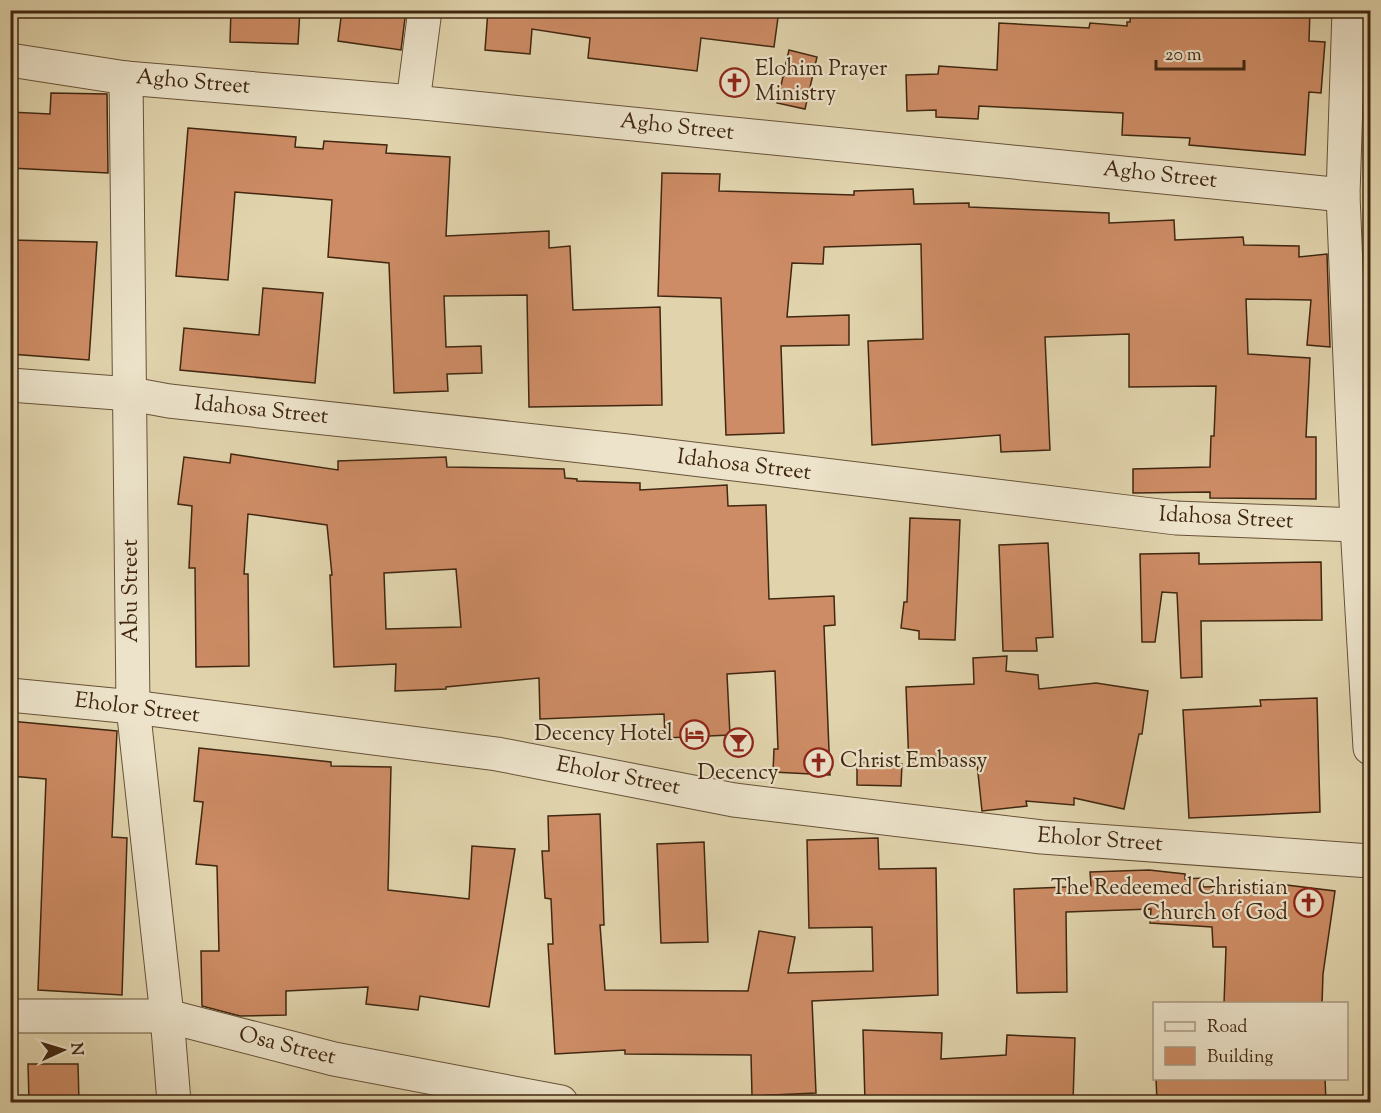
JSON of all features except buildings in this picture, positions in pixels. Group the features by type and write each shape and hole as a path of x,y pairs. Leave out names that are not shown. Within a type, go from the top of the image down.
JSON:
{"street":[{"path":"413,102 425,10"},
{"path":"1350,10 1359,88 1343,195 1360,391 1357,525 1370,729"},
{"name":"Agho Street","path":"10,60 126,78 413,102 1343,195"},
{"name":"Abu Street","path":"126,78 133,707 167,1016 174,1102"},
{"name":"Idahosa Street","path":"10,385 131,394 169,401 627,451 1176,518 1357,525"},
{"name":"Eholor Street","path":"10,695 133,707 497,754 746,801 1042,837 1371,861"},
{"name":"Osa Street","path":"10,1016 167,1016 334,1059 561,1102"}],"place":[{"name":"Elohim Prayer Ministry","path":"734,83"},
{"name":"Decency Hotel","path":"694,735"},
{"name":"Decency","path":"738,742"},
{"name":"Christ Embassy","path":"819,762"},
{"name":"The Redeemed Christian Church of God","path":"1309,902"}]}
